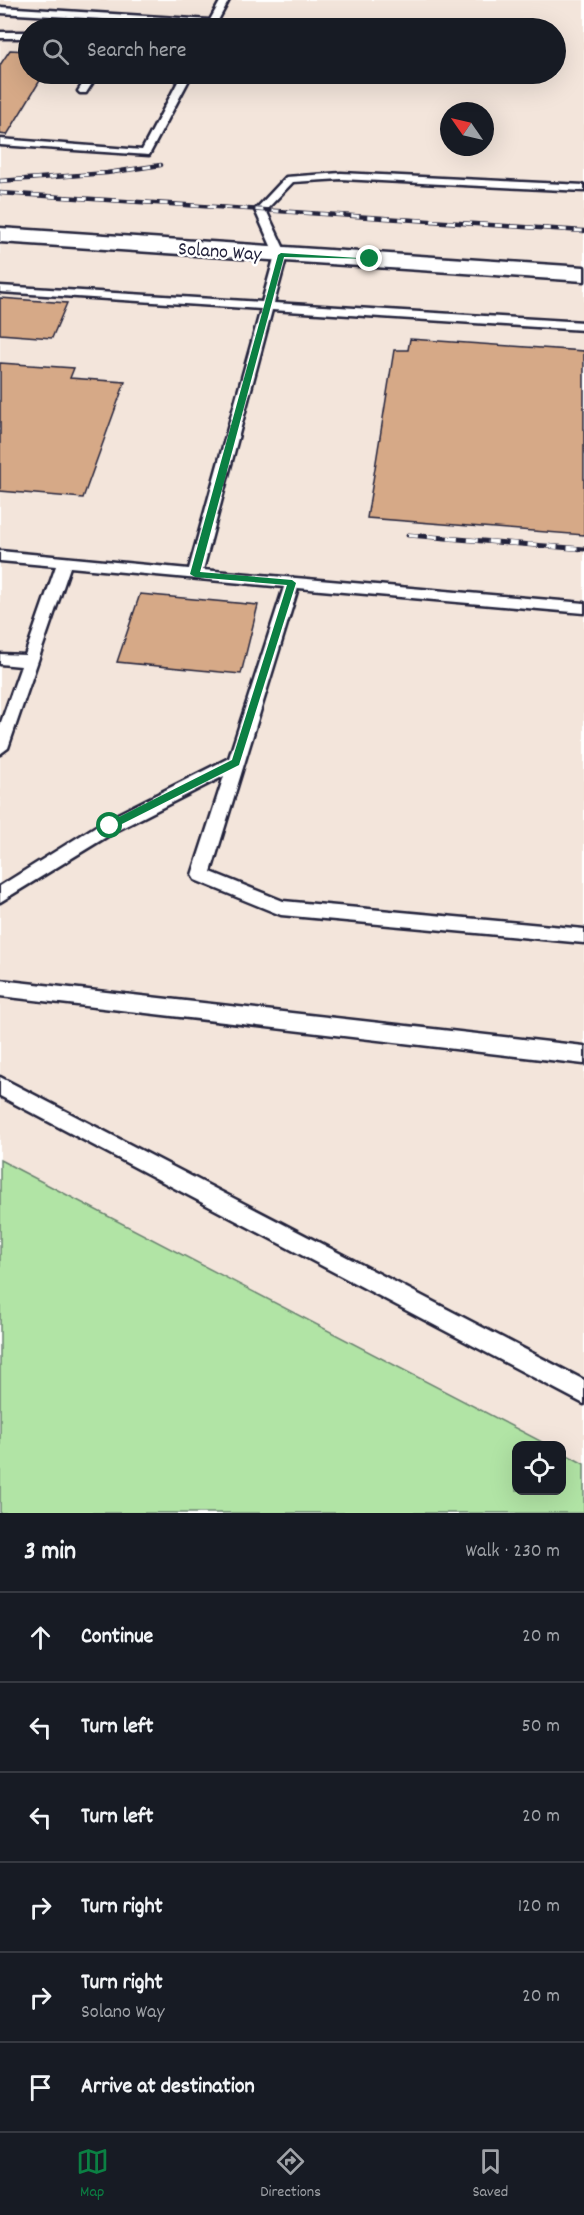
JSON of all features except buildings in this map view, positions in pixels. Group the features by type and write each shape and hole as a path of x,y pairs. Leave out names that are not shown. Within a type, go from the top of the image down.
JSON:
{"street":[{"name":"Solano Way","path":"0,235 584,274"}],"lane":[{"path":"215,18 225,0"},
{"path":"0,10 106,18"},
{"path":"1,32 18,34"},
{"path":"84,91 88,84"},
{"path":"0,142 146,153 182,84"},
{"path":"195,574 281,255 260,210 290,179 341,176 584,188"},
{"path":"0,289 584,326"},
{"path":"0,556 584,608"},
{"path":"0,748 65,562"},
{"path":"292,583 201,875 281,908 584,936"},
{"path":"0,659 30,661"},
{"path":"0,895 110,826 236,762"},
{"path":"0,988 584,1055"},
{"path":"0,1086 584,1392"}],"shaded area":[{"path":"0,0 584,0 584,1464 566,1454 566,1441 540,1441 0,1160"}],"green space":[{"path":"0,1160 540,1441 512,1441 512,1495 566,1495 566,1454 584,1464 584,1513 0,1513"}],"railway":[{"path":"0,181 107,173 161,165"},
{"path":"0,193 584,231"},
{"path":"408,535 584,549"}],"route":[{"path":"110,826 236,762 292,583 195,574 202,544 281,255 370,259"}]}
